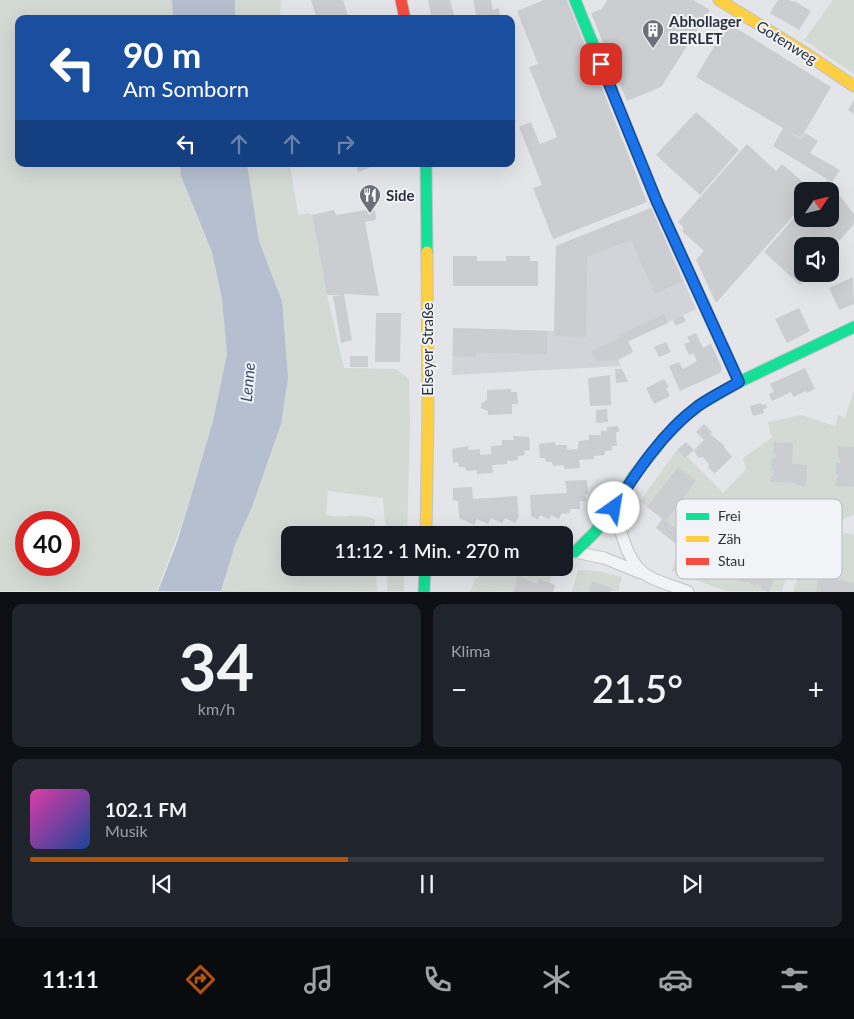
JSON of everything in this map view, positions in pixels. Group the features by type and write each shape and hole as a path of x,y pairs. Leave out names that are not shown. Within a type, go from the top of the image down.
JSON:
{"street":[{"path":"401,0 404,15"},
{"path":"575,0 657,202 739,382"},
{"name":"Gotenweg","path":"719,0 802,51 854,86"},
{"name":"Elseyer Straße","path":"426,167 428,412 426,526"},
{"path":"573,550 595,532 614,508 633,477 664,438 698,406 739,382 854,327"},
{"path":"614,508 624,542 635,564 647,576"},
{"path":"573,553 604,558 688,592"},
{"path":"424,592 425,576"}],"shaded area":[{"path":"0,0 172,0 173,15 15,15 15,167 180,167 181,176 212,252 222,299 227,354 213,421 187,510 157,591 0,591"},
{"path":"235,0 281,0 280,15 235,15"},
{"path":"833,0 854,0 854,74 804,40"},
{"path":"247,167 290,167 298,215 309,213 312,215 327,295 344,368 396,369 409,380 410,424 407,526 385,526 383,498 328,491 326,515 368,517 375,519 375,526 281,526 281,576 376,576 377,591 221,592 235,545 252,507 281,424 282,301 259,241"},
{"path":"651,208 696,309 613,349 621,366 452,375 453,328 554,331 556,246"},
{"path":"854,390 854,514 842,520 842,499 676,499 676,544 656,528 662,519 640,501 677,450 685,458 687,457 723,493 746,469 743,458 772,438 768,422 801,415 835,426 838,415 845,418"},
{"path":"846,533 854,535 854,591 793,592 798,579 842,579 842,535"},
{"path":"676,559 676,572 672,571"},
{"path":"578,570 598,571 622,577 618,591 572,592"},
{"path":"387,576 404,576 404,591 387,591"},
{"path":"480,576 551,576 549,583 539,579 538,582 518,577 513,591 470,592 475,579"},
{"path":"694,579 786,579 782,591 726,591"}],"water":[{"path":"172,0 235,0 235,15 173,15"},
{"name":"Lenne","path":"180,167 247,167 259,241 282,301 288,378 281,424 252,507 235,545 221,591 158,591 176,545 213,421 227,354 222,299 212,252 181,176"}],"building":[{"path":"311,0 343,0 348,15 316,15"},
{"path":"428,0 450,0 454,15 431,15"},
{"path":"473,0 491,0 493,10 499,8 500,15 476,15"},
{"path":"544,0 567,0 647,202 553,239 533,188 542,185 519,127 531,122 540,144 557,137 529,67 538,64 517,11"},
{"name":"Abhollager BERLET","path":"607,0 693,0 710,10 661,87 627,101 591,13 602,9"},
{"path":"778,0 794,1 811,11 799,30 770,13"},
{"path":"728,23 831,87 801,138 788,132 801,139 805,133 818,141 810,153 840,170 832,182 773,146 783,128 696,77"},
{"path":"854,100 854,114 848,110"},
{"path":"696,112 739,150 700,195 656,155"},
{"path":"747,144 776,171 782,164 803,182 794,182 794,215 716,303 696,260 704,251 682,231 684,228 678,222"},
{"path":"357,167 372,167 358,172"},
{"path":"839,195 854,214 854,224 839,241 839,237 794,237 794,280 764,252 794,218 794,228 839,228"},
{"path":"651,208 683,281 655,294 631,240 587,257 586,337 554,336 556,246"},
{"path":"372,209 375,211 375,220 365,222 379,296 344,294 352,340 341,343 333,296 342,295 327,295 312,215 334,210 336,215"},
{"path":"453,256 477,256 477,261 506,261 506,256 530,256 530,261 538,261 538,286 453,286"},
{"path":"853,277 854,304 839,310 829,288"},
{"path":"799,308 810,331 787,343 775,319"},
{"path":"376,313 401,313 400,362 375,362"},
{"path":"664,314 668,323 628,341 633,352 618,360 596,361 592,351 620,338 619,335"},
{"path":"683,316 686,321 676,326 673,320"},
{"path":"453,328 547,331 547,354 476,353 476,357 453,356"},
{"path":"696,333 703,348 711,344 722,368 720,373 680,391 669,366 679,362 683,369 697,361 693,353 689,355 684,344 690,342 687,337"},
{"path":"666,342 671,352 659,357 654,347"},
{"path":"350,356 368,356 368,367 350,367"},
{"path":"805,368 815,389 793,397 791,392 772,401 769,394 774,392 770,384"},
{"path":"615,369 622,369 628,382 616,383"},
{"path":"610,375 611,405 590,406 588,378"},
{"path":"664,379 669,387 666,388 670,396 654,404 646,388"},
{"path":"511,389 511,392 517,392 518,404 512,404 512,414 488,415 488,411 481,408 481,404 487,400 487,390"},
{"path":"761,403 762,405 766,404 767,408 763,409 764,413 753,416 750,406"},
{"path":"607,409 608,422 596,423 596,410"},
{"path":"704,424 712,432 710,434 724,445 732,457 715,473 708,468 709,464 703,457 698,458 694,450 704,440 696,432"},
{"path":"618,426 619,432 616,432 617,446 612,446 612,450 605,451 605,455 594,456 594,459 579,460 580,468 564,469 564,465 553,466 552,462 546,462 545,458 540,458 539,444 555,442 555,445 567,445 567,450 578,449 578,441 589,440 589,435 601,435 601,431 607,431 607,427"},
{"path":"513,436 529,437 530,450 524,451 525,455 518,456 518,460 507,461 507,464 492,465 493,473 477,474 477,470 466,471 465,467 459,467 458,462 453,463 452,449 468,446 468,450 480,449 480,455 491,454 491,446 502,445 502,440 514,440"},
{"path":"686,442 694,450 685,458 677,450"},
{"path":"774,442 793,443 792,464 807,465 806,486 796,485 796,483 771,482 774,470 771,470 772,459 775,459 776,453 773,453"},
{"path":"838,446 854,447 854,487 835,486 838,474 836,474 836,463 840,463"},
{"path":"678,467 696,481 682,499 676,499 676,508 666,521 676,529 676,544 656,528 663,519 647,507"},
{"path":"587,480 588,494 585,494 586,501 580,501 580,509 570,509 570,513 561,514 559,519 551,515 549,519 540,515 538,520 531,516 530,495 567,493 565,481"},
{"path":"472,487 473,499 517,496 519,516 515,523 505,518 502,523 491,518 488,524 477,519 474,525 459,518 458,501 453,500 453,488"},
{"path":"518,576 537,583 539,579 555,585 553,592 513,592"},
{"path":"735,579 774,579 769,592 747,581 746,583"},
{"path":"818,579 834,579 854,583 854,592 816,592"},
{"path":"592,581 612,588 610,592 588,592"}],"traffic: fast":[{"path":"575,0 657,202 739,382"},
{"path":"426,167 427,252"},
{"path":"573,552 595,532 614,508 633,477 664,438 698,406 739,382 854,327"},
{"path":"424,592 425,576"}],"traffic: slow":[{"path":"719,0 802,51 854,86"},
{"path":"426,526 427,252"}],"traffic: jam":[{"path":"401,0 404,15"}],"place":[{"name":"Abhollager BERLET","path":"653,49"},
{"name":"Side","path":"370,214"}],"route":[{"path":"601,64 657,202 739,382 698,406 681,420 633,477 614,508"}]}
